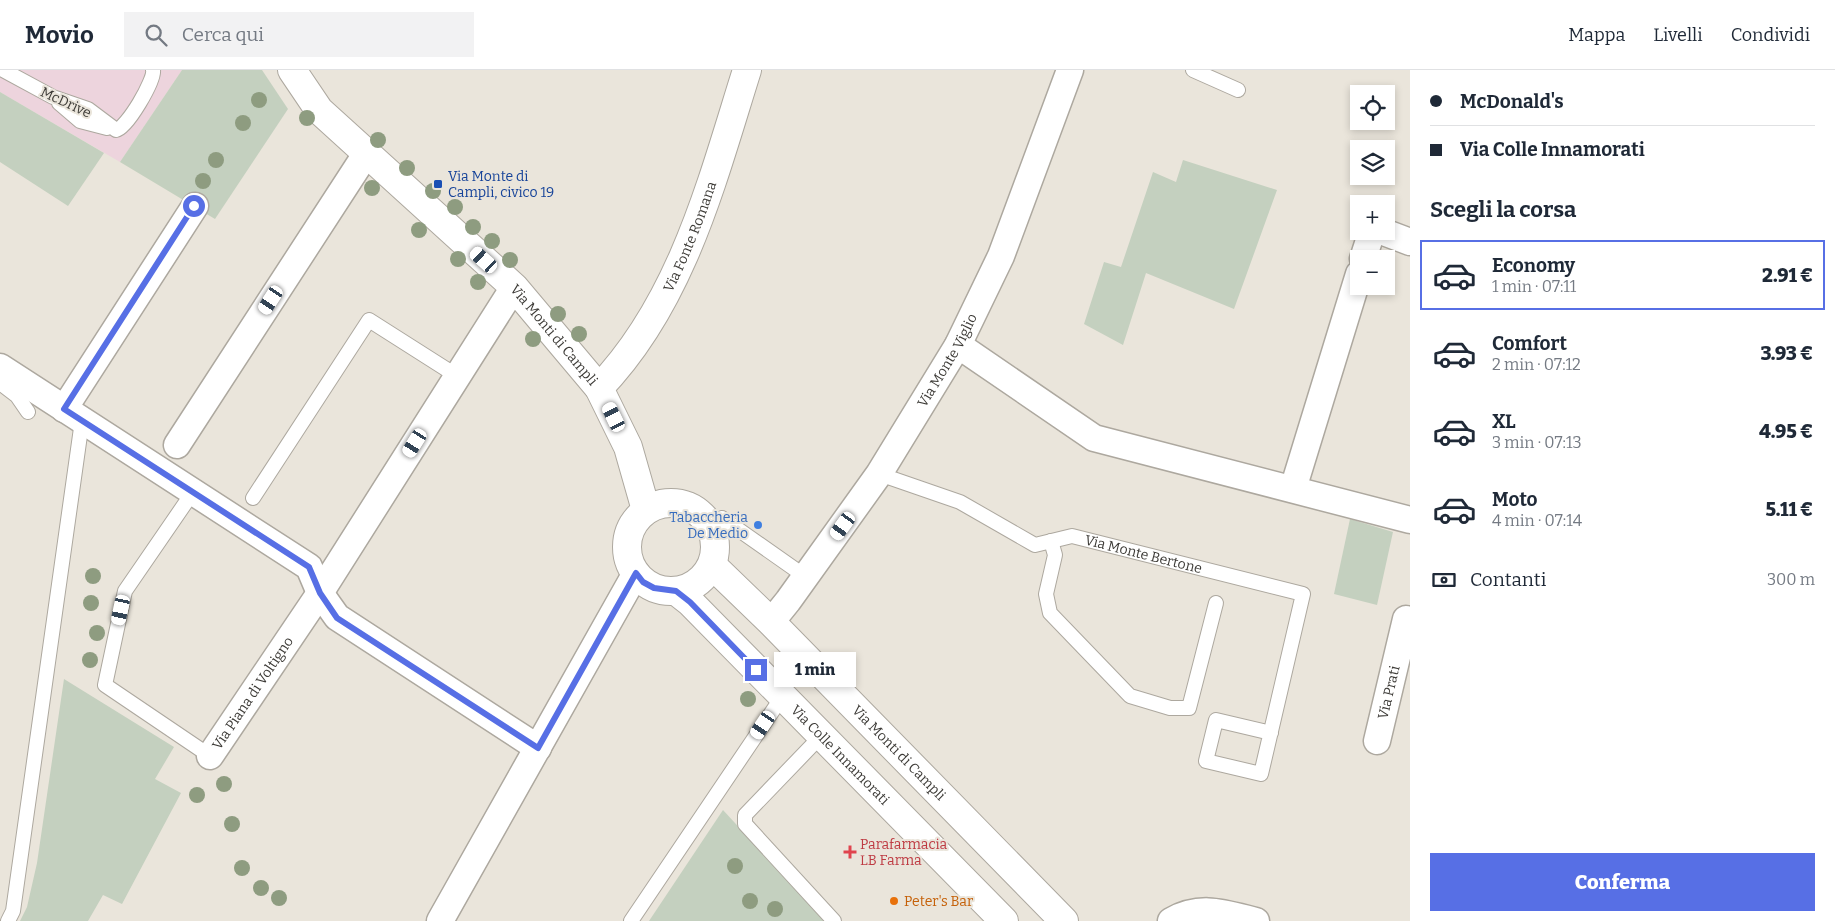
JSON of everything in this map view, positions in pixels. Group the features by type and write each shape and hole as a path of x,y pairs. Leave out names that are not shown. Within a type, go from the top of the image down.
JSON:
{"street":[{"name":"Via Monti di Campli","path":"292,70 319,110 514,287 600,388 628,447 646,510"},
{"name":"Via Fonte Romana","path":"600,388 633,347 668,288 684,254 708,194 747,70"},
{"name":"Via Monte Viglio","path":"771,622 879,474 958,345 1001,256 1070,70"},
{"path":"177,445 366,154"},
{"path":"73,415 194,206"},
{"path":"1395,236 1410,242"},
{"name":"Via Piana di Voltigno","path":"210,756 320,593 514,287"},
{"path":"1293,490 1353,295"},
{"path":"958,345 1094,438 1410,520"},
{"path":"0,368 309,567 320,593 337,618 538,748"},
{"path":"680,503 696,510 708,522 712,530 715,548 712,565 697,583 676,591 654,588 643,582 629,560 627,540 636,520 646,510 662,504 680,503"},
{"name":"Via Monti di Campli","path":"712,565 771,622 1064,921"},
{"path":"440,921 636,573"},
{"name":"Via Colle Innamorati","path":"676,591 690,602 1004,921"},
{"name":"Via Prati","path":"1377,741 1406,619 1410,620"},
{"path":"1171,921 1193,910 1218,911 1256,921"}],"lane":[{"name":"McDrive","path":"2,70 53,97 88,109 112,129 119,130 124,126 152,80 153,70"},
{"path":"1193,70 1238,90"},
{"path":"253,498 369,320 457,376"},
{"path":"0,383 17,396 28,412"},
{"path":"8,921 13,911 73,415"},
{"name":"Via Monte Bertone","path":"879,474 960,502 1035,545 1072,536 1303,594 1271,733"},
{"name":"Via Piana di Voltigno","path":"193,492 125,591 105,685 210,756"},
{"path":"712,530 722,518 806,576"},
{"path":"1051,541 1055,556 1046,594 1050,612 1130,696 1170,708 1189,708 1216,603"},
{"path":"631,921 782,697"},
{"path":"1216,720 1271,733 1261,774 1206,761 1216,720"},
{"path":"821,736 745,815 745,824 834,921"}],"shaded area":[{"path":"0,70 182,70 120,162 0,92"}],"green space":[{"path":"182,70 262,70 288,109 215,219 120,162"},
{"path":"0,92 104,153 68,206 0,162"},
{"path":"1183,160 1277,190 1234,309 1146,273 1123,345 1084,324 1104,262 1121,267 1153,172 1176,182"},
{"path":"1350,519 1393,532 1377,605 1334,594"},
{"path":"64,679 174,747 155,779 181,793 122,904 103,895 88,921 20,921 27,907 37,863"},
{"path":"723,810 825,921 649,921"}],"place":[{"name":"Via Monte di Campli, civico 19","path":"438,184"},
{"name":"Tabaccheria De Medio","path":"758,525"},
{"name":"Parafarmacia LB Farma","path":"850,852"},
{"name":"Peter's Bar","path":"894,901"}],"route":[{"path":"194,206 64,409 309,567 320,593 337,618 538,748 636,573 643,582 654,588 676,591 690,602 756,670"}]}
